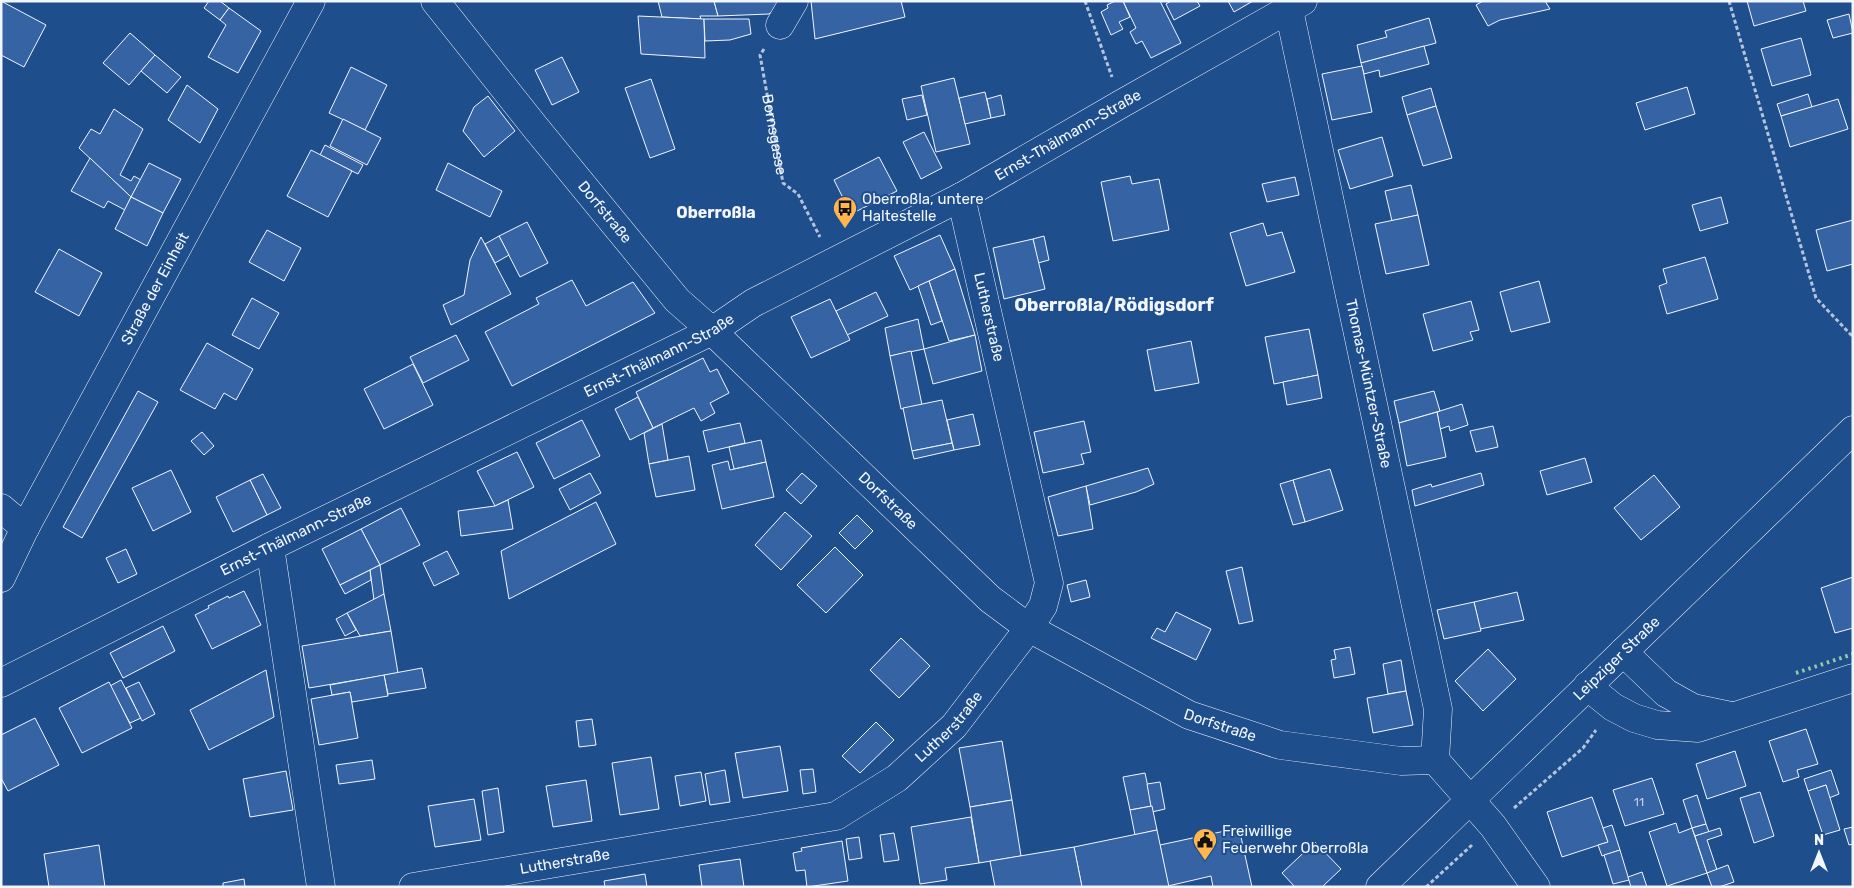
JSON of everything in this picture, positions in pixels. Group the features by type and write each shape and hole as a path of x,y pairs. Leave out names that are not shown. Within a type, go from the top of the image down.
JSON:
{"street":[{"name":"Straße der Einheit","path":"1,578 25,528 311,1"},
{"name":"Dorfstraße","path":"436,1 535,127 677,300 712,331 990,599 1029,628 1189,715 1280,745 1401,761 1435,760"},
{"path":"780,25 794,1"},
{"name":"Ernst-Thälmann-Straße","path":"1,683 270,547 712,331 753,303 961,197 1121,104 1296,6"},
{"name":"Thomas-Müntzer-Straße","path":"1296,6 1438,709 1435,760"},
{"name":"Lutherstraße","path":"413,887 537,877 836,816 897,778 954,726 1029,628 1043,606 1049,583 961,197"},
{"name":"Leipziger Straße","path":"1380,887 1853,430"},
{"path":"1,508 25,528"},
{"path":"270,547 321,887"},
{"path":"1623,652 1666,693 1693,708 1733,716"},
{"path":"1587,686 1613,707 1634,718 1657,725 1698,728 1853,678"},
{"path":"1435,760 1493,826 1536,887"}],"path":[{"path":"1085,1 1121,104"},
{"path":"1729,1 1816,298 1853,337"},
{"name":"Bornsgasse","path":"780,25 760,56 783,182 798,194 832,262"},
{"path":"1426,887 1583,748 1613,707"}],"building":[{"path":"1,1 46,25 24,67 1,55"},
{"path":"209,1 220,1 229,8 220,20 204,8"},
{"path":"658,1 714,1 718,16 700,16 701,19 662,17"},
{"path":"714,1 780,1 780,6 769,14 718,16"},
{"path":"811,1 901,1 905,17 815,39"},
{"path":"1115,1 1123,1 1130,17 1119,22 1123,29 1111,35 1101,12 1108,8 1107,5"},
{"path":"1123,1 1160,1 1181,43 1151,58 1142,41 1136,44 1130,32 1136,28"},
{"path":"1171,1 1197,1 1200,6 1174,20 1166,4"},
{"path":"1228,1 1253,1 1234,12"},
{"path":"1483,1 1545,1 1550,9 1500,20 1488,26 1476,5"},
{"path":"1747,1 1803,1 1806,11 1754,26"},
{"path":"229,8 261,31 238,73 208,57 226,25 220,20"},
{"path":"1849,14 1853,33 1833,38 1827,20"},
{"path":"638,16 704,19 705,58 641,54"},
{"path":"1429,18 1436,43 1361,63 1357,45 1387,37 1385,31"},
{"path":"704,19 749,19 751,34 730,40 705,41"},
{"path":"130,33 155,55 129,85 103,63"},
{"path":"1801,38 1811,75 1772,86 1761,49"},
{"path":"1424,46 1429,64 1380,77 1379,70 1364,74 1361,63"},
{"path":"155,55 181,77 167,93 141,71"},
{"path":"562,57 579,92 552,105 535,70"},
{"path":"1362,66 1372,112 1332,120 1322,74"},
{"path":"351,67 387,85 365,130 329,113"},
{"path":"954,78 970,144 936,152 921,86"},
{"path":"651,79 675,149 650,158 625,88"},
{"path":"187,85 218,109 200,143 168,120"},
{"path":"1687,87 1695,114 1645,130 1636,103"},
{"path":"1431,88 1436,106 1407,115 1402,97"},
{"path":"985,92 991,118 965,124 959,98"},
{"path":"1808,94 1812,107 1781,116 1777,104"},
{"path":"922,95 927,115 907,120 902,99"},
{"path":"1001,95 1005,115 991,118 987,99"},
{"path":"488,96 515,131 484,157 463,131 474,107"},
{"path":"1838,99 1848,129 1790,147 1781,116"},
{"path":"1436,106 1452,158 1423,166 1407,115"},
{"path":"114,109 143,129 120,175 131,181 134,176 141,180 131,197 79,148 91,129 100,134"},
{"path":"343,119 381,138 367,165 330,146"},
{"path":"924,132 942,168 921,179 903,142"},
{"path":"1382,137 1393,176 1350,189 1338,150"},
{"path":"325,145 363,165 358,174 320,155"},
{"path":"311,150 352,171 328,217 287,196"},
{"path":"879,157 897,191 851,214 834,180"},
{"path":"90,158 131,197 125,210 108,201 104,208 71,191"},
{"path":"149,163 181,179 163,213 131,197"},
{"path":"448,163 502,191 490,217 436,190"},
{"path":"1130,176 1132,184 1159,179 1169,230 1113,241 1101,182"},
{"path":"1295,177 1299,195 1267,202 1262,184"},
{"path":"1411,185 1418,215 1392,221 1385,191"},
{"path":"131,197 163,213 147,246 115,229"},
{"path":"1721,197 1728,223 1700,231 1692,205"},
{"path":"1418,215 1429,265 1386,274 1375,224"},
{"path":"1853,220 1853,264 1827,271 1816,230"},
{"path":"527,222 548,263 520,277 499,236"},
{"path":"1263,223 1267,236 1282,232 1295,272 1246,286 1230,233"},
{"path":"267,230 301,248 284,281 249,262"},
{"path":"940,235 955,269 910,290 894,256"},
{"path":"499,236 509,255 495,263 485,244"},
{"path":"1044,236 1049,260 1038,263 1033,239"},
{"path":"481,237 511,294 451,325 443,305 464,295 470,260"},
{"path":"1033,239 1045,289 1004,299 993,248"},
{"path":"59,249 102,273 79,316 35,292"},
{"path":"1705,257 1718,299 1667,314 1659,286 1667,283 1663,269"},
{"path":"955,269 975,335 949,341 929,281"},
{"path":"572,280 586,306 633,282 655,313 512,386 485,332 539,304 536,298"},
{"path":"929,281 942,321 931,325 918,286"},
{"path":"1539,281 1550,322 1511,332 1500,292"},
{"path":"876,292 888,316 847,335 836,311"},
{"path":"252,298 279,313 259,349 232,335"},
{"path":"830,299 850,340 811,358 791,317"},
{"path":"1471,301 1479,330 1470,332 1473,340 1433,351 1423,314"},
{"path":"918,319 924,349 890,356 885,328"},
{"path":"1309,329 1318,375 1274,384 1265,337"},
{"path":"456,335 469,360 423,383 410,357"},
{"path":"975,335 982,371 933,384 924,349"},
{"path":"1191,341 1199,383 1155,391 1147,350"},
{"path":"207,343 253,369 236,400 224,393 215,409 180,390"},
{"path":"911,351 922,405 901,409 890,356"},
{"path":"703,358 710,372 717,369 729,393 710,403 715,413 701,421 694,408 653,428 636,392"},
{"path":"413,364 433,405 384,429 364,389"},
{"path":"1318,375 1322,398 1287,405 1283,382"},
{"path":"138,391 158,402 82,538 63,527"},
{"path":"1434,391 1440,411 1399,423 1394,401"},
{"path":"638,397 653,428 630,440 615,409"},
{"path":"942,400 952,443 912,451 903,408"},
{"path":"1462,404 1468,425 1450,431 1449,426 1440,429 1437,412"},
{"path":"1437,412 1446,457 1407,466 1399,423"},
{"path":"973,414 980,445 954,450 947,420"},
{"path":"582,420 600,456 554,479 536,443"},
{"path":"1084,421 1091,452 1081,454 1084,464 1043,473 1034,432"},
{"path":"740,423 745,443 708,452 703,431"},
{"path":"662,424 668,460 649,464 644,433"},
{"path":"1493,426 1498,447 1476,452 1470,431"},
{"path":"202,432 214,446 204,455 191,441"},
{"path":"761,440 766,462 734,469 729,447"},
{"path":"952,443 954,450 914,459 912,451"},
{"path":"517,452 534,487 495,506 477,471"},
{"path":"689,456 695,490 656,497 649,464"},
{"path":"1585,458 1592,482 1547,495 1540,471"},
{"path":"728,461 730,470 766,462 774,497 722,509 712,465"},
{"path":"1148,468 1154,484 1136,492 1090,505 1086,486"},
{"path":"1330,469 1343,510 1305,522 1293,480"},
{"path":"171,470 191,512 153,531 132,488"},
{"path":"590,473 601,493 570,510 559,489"},
{"path":"802,473 817,486 801,504 786,490"},
{"path":"1481,473 1484,485 1415,506 1412,490 1431,484 1432,487"},
{"path":"263,474 281,508 267,515 250,480"},
{"path":"1654,475 1680,507 1641,540 1614,508"},
{"path":"250,480 267,515 233,532 216,497"},
{"path":"1293,480 1305,522 1293,525 1280,484"},
{"path":"1086,486 1093,529 1058,536 1048,497"},
{"path":"508,500 513,529 461,536 458,511 495,506"},
{"path":"596,502 616,544 509,599 501,551"},
{"path":"401,508 420,545 380,565 361,529"},
{"path":"785,512 812,536 781,570 755,545"},
{"path":"857,515 873,531 855,549 839,533"},
{"path":"361,529 380,565 340,585 322,549"},
{"path":"835,547 863,575 826,613 797,585"},
{"path":"126,549 137,574 118,583 106,558"},
{"path":"447,551 459,574 434,586 423,563"},
{"path":"380,565 384,594 374,600 370,570"},
{"path":"1242,567 1253,621 1239,624 1226,571"},
{"path":"370,570 371,580 345,594 340,585"},
{"path":"1853,577 1853,628 1835,633 1821,588"},
{"path":"1086,580 1090,597 1071,602 1067,585"},
{"path":"244,591 261,625 212,649 195,615 228,596 229,598"},
{"path":"1517,592 1524,620 1480,629 1474,602"},
{"path":"384,594 391,631 360,636 347,613"},
{"path":"1474,602 1481,631 1444,639 1437,610"},
{"path":"1176,612 1211,629 1196,660 1151,638 1157,628 1165,632"},
{"path":"347,613 356,630 345,636 336,619"},
{"path":"163,626 175,651 123,678 110,653"},
{"path":"391,631 398,673 309,688 302,646"},
{"path":"901,638 930,666 899,698 870,670"},
{"path":"1350,647 1355,674 1334,678 1331,660 1336,659 1334,650"},
{"path":"1488,649 1516,679 1483,711 1455,681"},
{"path":"1401,660 1406,691 1388,694 1383,664"},
{"path":"422,668 426,688 388,694 384,675"},
{"path":"266,670 274,717 209,750 190,710"},
{"path":"384,675 388,696 352,702 350,692 332,695 330,685"},
{"path":"121,680 141,718 130,723 110,686"},
{"path":"109,682 132,728 82,753 59,708"},
{"path":"139,682 155,714 142,721 126,688"},
{"path":"1406,691 1413,725 1373,733 1367,698"},
{"path":"350,692 358,738 319,745 311,699"},
{"path":"35,718 59,765 8,791 1,778 1,735"},
{"path":"592,719 596,745 579,747 576,721"},
{"path":"876,722 894,740 860,773 842,756"},
{"path":"1806,729 1818,764 1797,770 1799,777 1783,782 1769,741"},
{"path":"1002,741 1012,800 970,807 959,748"},
{"path":"780,746 788,791 743,798 735,753"},
{"path":"1735,751 1746,786 1707,799 1696,764"},
{"path":"651,757 659,809 620,815 612,763"},
{"path":"372,760 375,779 339,784 336,765"},
{"path":"813,769 816,792 803,794 800,770"},
{"path":"725,770 730,802 710,805 705,774"},
{"path":"1831,770 1839,794 1829,798 1826,785 1808,791 1804,779"},
{"path":"286,771 293,810 250,817 243,779"},
{"path":"701,772 706,801 680,806 675,776"},
{"path":"1145,773 1152,806 1130,810 1123,777"},
{"path":"1652,778 1664,814 1625,826 1613,790"},
{"path":"586,780 592,821 553,827 546,786"},
{"path":"1160,782 1165,809 1152,812 1147,784"},
{"path":"1826,785 1840,830 1823,835 1808,791"},
{"path":"498,788 504,832 488,835 482,791"},
{"path":"1760,792 1774,836 1754,843 1740,798"},
{"path":"1697,795 1706,824 1692,828 1683,800"},
{"path":"1592,797 1608,842 1562,857 1547,812"},
{"path":"474,799 481,840 435,847 428,806"},
{"path":"1012,800 1021,856 979,863 970,807"},
{"path":"1152,806 1157,830 1135,835 1130,810"},
{"path":"971,817 979,863 945,868 947,880 920,884 911,827"},
{"path":"1676,823 1679,833 1692,828 1707,873 1667,886 1649,832"},
{"path":"1706,824 1709,832 1695,836 1692,828"},
{"path":"1612,825 1620,850 1602,856 1598,845 1608,842 1603,828"},
{"path":"1853,827 1853,844 1849,845 1844,829"},
{"name":"Freiwillige Feuerwehr Oberroßla","path":"1239,828 1252,887 1213,887 1211,876 1168,886 1160,845"},
{"path":"1720,828 1722,835 1707,840 1717,870 1707,873 1695,836"},
{"path":"1157,830 1169,887 1082,887 1074,847"},
{"path":"894,833 899,860 884,862 880,835"},
{"path":"859,837 862,858 849,860 846,839"},
{"path":"842,841 848,881 807,887 805,870 796,871 793,853 802,851 801,848"},
{"path":"1315,842 1341,869 1322,887 1295,887 1282,873"},
{"path":"99,845 105,887 49,887 44,854"},
{"path":"1074,847 1082,887 995,887 990,861"},
{"path":"1620,850 1629,880 1613,884 1604,855"},
{"path":"740,859 744,887 702,887 699,865"},
{"path":"1728,865 1734,882 1719,887 1712,887 1707,873"},
{"path":"1642,872 1647,887 1631,887 1628,877"},
{"path":"645,874 647,887 605,887 604,881"},
{"path":"244,879 245,887 223,887 223,883"}],"hedge":[{"path":"1796,673 1853,654"}],"place":[{"name":"Oberroßla, untere Haltestelle","path":"845,229"},
{"name":"Freiwillige Feuerwehr Oberroßla","path":"1205,861"}],"district":[{"name":"Oberroßla","path":"716,212"},
{"name":"Oberroßla/Rödigsdorf","path":"1114,305"}]}
